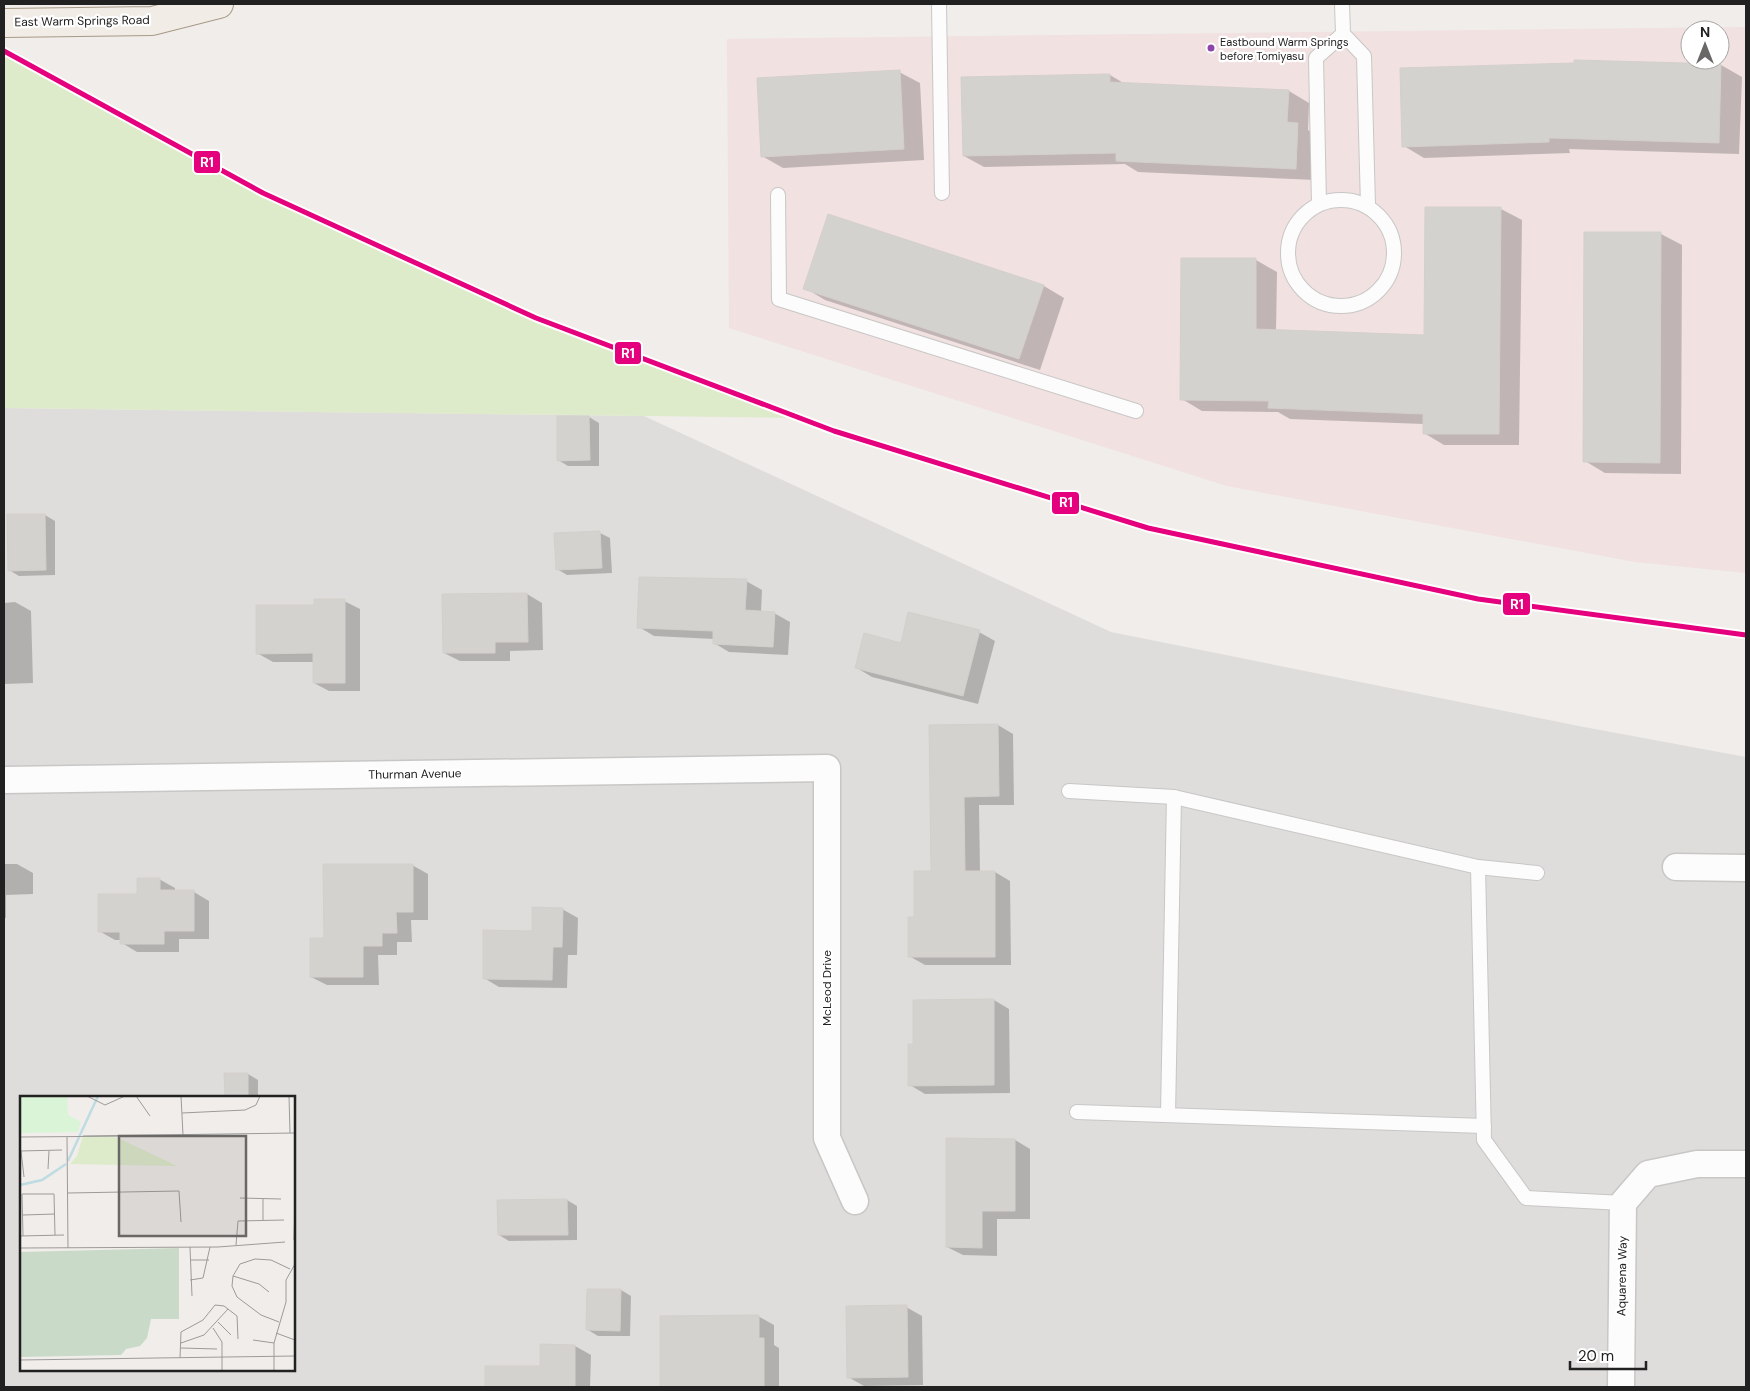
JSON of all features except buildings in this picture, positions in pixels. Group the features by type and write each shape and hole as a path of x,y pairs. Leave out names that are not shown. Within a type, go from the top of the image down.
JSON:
{"main road":[{"name":"East Warm Springs Road","path":"4,23 152,20 219,4"}],"street":[{"name":"Thurman Avenue","path":"4,780 827,768"},
{"name":"McLeod Drive","path":"827,768 827,1138 855,1201"},
{"path":"1676,867 1746,868"},
{"path":"1623,1202 1648,1174 1697,1164 1746,1164"},
{"name":"Aquarena Way","path":"1621,1387 1623,1202"}],"lane":[{"path":"939,4 942,194"},
{"path":"1342,4 1343,34 1364,56 1368,206"},
{"path":"1319,204 1316,58 1343,34"},
{"path":"778,195 779,298 1136,411"},
{"path":"1336,200 1354,201 1368,206 1384,221 1392,238 1394,256 1390,274 1380,290 1365,301 1348,306 1330,306 1314,299 1301,289 1292,275 1287,258 1288,242 1294,226 1305,213 1319,204 1336,200"},
{"path":"1069,791 1174,797 1478,867 1537,874"},
{"path":"1168,1115 1174,797"},
{"path":"1478,867 1484,1140 1526,1198 1623,1202"},
{"path":"1077,1112 1484,1126"}],"shaded area":[{"path":"1730,27 1746,27 1746,573 1635,562 1227,486 729,328 727,39 1680,28 1680,70 1730,70"},
{"path":"4,408 644,416 1111,632 1584,727 1746,757 1746,1387 4,1387"}],"green space":[{"path":"4,51 263,193 536,318 797,418 4,408"}],"transit line":[{"name":"R1","path":"4,51 263,193 536,318 834,431 1148,528 1478,599 1746,635"}],"place":[{"name":"Eastbound Warm Springs before Tomiyasu","path":"1211,48"}]}
